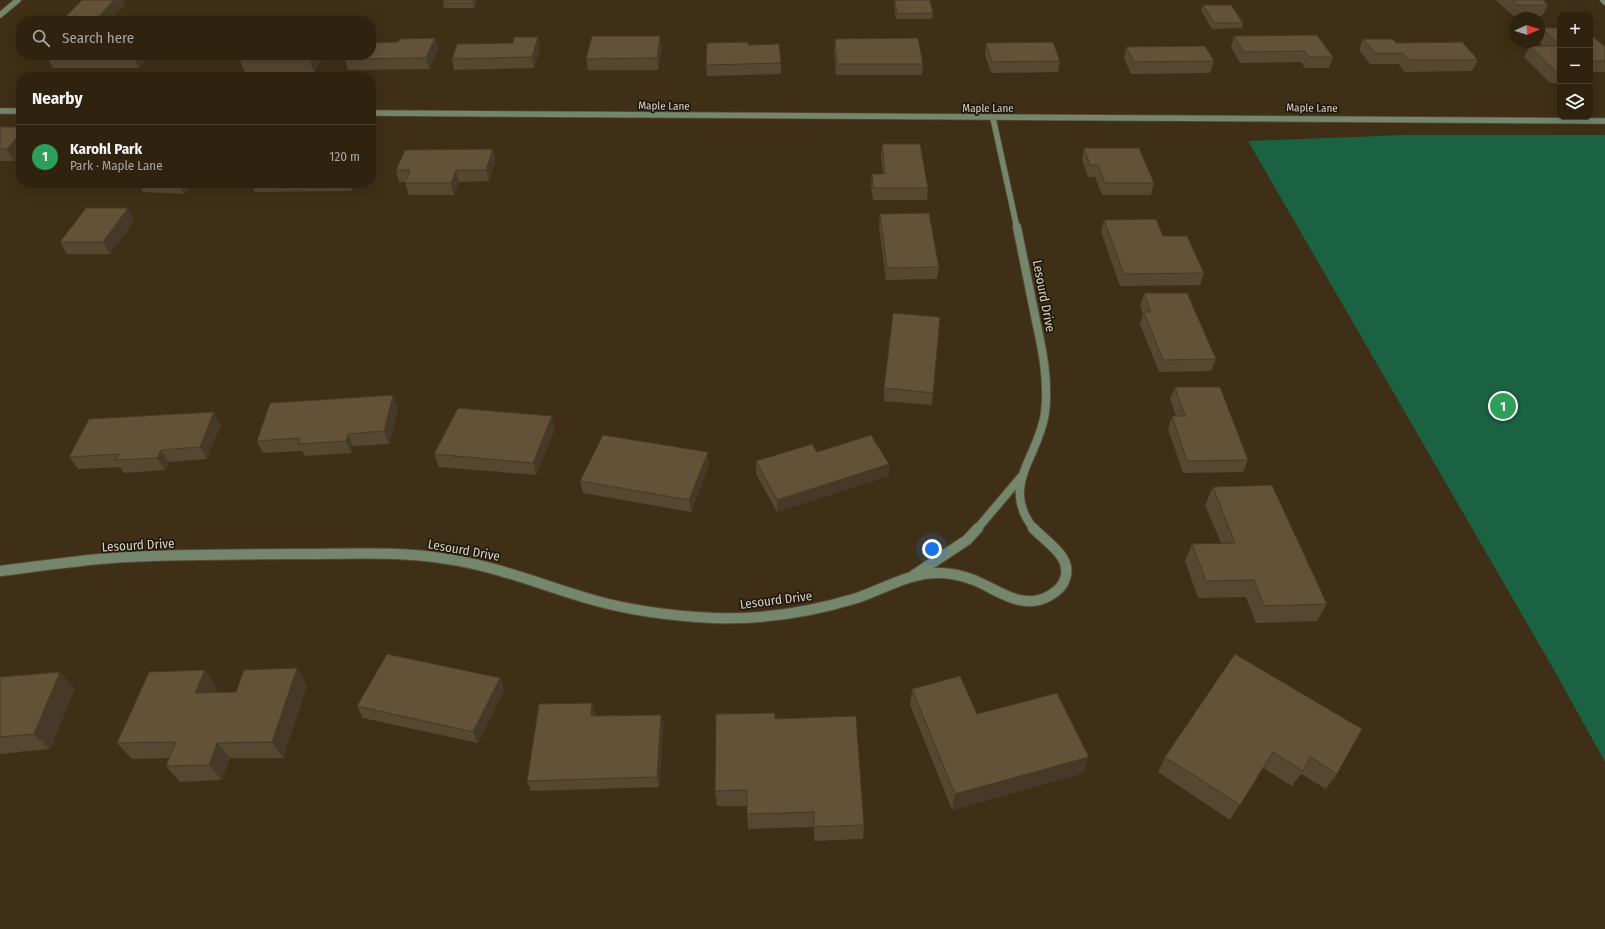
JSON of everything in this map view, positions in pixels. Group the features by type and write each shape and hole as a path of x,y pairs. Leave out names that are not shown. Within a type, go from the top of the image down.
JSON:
{"street":[{"path":"0,15 18,0"},
{"path":"0,111 16,111"},
{"name":"Maple Lane","path":"376,113 1605,121"},
{"name":"Lesourd Drive","path":"0,572 63,563 128,557 243,554 404,554 447,558 496,568 591,599 628,609 674,616 721,618 769,616 816,609 860,597 911,577 935,573 959,575 981,582 1006,597 1023,602 1044,599 1057,592 1066,577 1065,562 1058,551 1036,531 1024,514 1019,495 1022,477 1037,444 1044,417 1047,378 993,118"},
{"name":"Lesourd Drive","path":"911,577 966,540 982,524 1022,477"}],"green space":[{"path":"1404,135 1605,135 1605,762 1554,670 1248,141"}],"building":[{"path":"82,0 114,0 100,16 66,16"},
{"path":"444,0 474,0 473,3 443,3"},
{"path":"895,0 930,0 933,13 897,14"},
{"path":"1513,0 1542,0 1548,5 1518,5"},
{"path":"1203,5 1231,5 1243,23 1214,23"},
{"path":"1545,28 1557,28 1557,43 1545,31"},
{"path":"1317,35 1333,57 1309,57 1305,51 1244,52 1234,36"},
{"path":"592,36 660,36 657,58 586,59"},
{"path":"514,37 538,37 532,57 452,59 457,44 513,43"},
{"path":"1593,37 1605,47 1605,61 1593,61"},
{"path":"435,38 426,58 376,59 376,43 398,42 400,39"},
{"path":"918,38 923,64 837,64 835,39"},
{"path":"1363,39 1393,39 1396,43 1462,42 1478,60 1409,60 1403,53 1375,53"},
{"path":"748,42 748,45 779,44 781,63 706,65 707,43"},
{"path":"1053,42 1060,61 992,62 986,43"},
{"path":"1205,46 1214,61 1134,62 1126,47"},
{"path":"1545,46 1557,46 1557,72 1532,48 1545,48"},
{"path":"241,60 310,60 310,61 240,61"},
{"path":"0,127 16,127 16,139 7,149 0,149"},
{"path":"882,144 920,144 928,188 873,188 872,174 885,174"},
{"path":"1084,148 1139,148 1154,183 1105,183 1098,165 1090,165"},
{"path":"493,149 486,170 456,170 451,183 405,183 410,170 396,170 405,150"},
{"path":"86,208 128,208 103,242 60,242"},
{"path":"929,213 939,267 887,268 880,214"},
{"path":"1156,219 1163,236 1187,236 1204,273 1124,274 1104,220"},
{"path":"1144,293 1187,293 1216,359 1163,360 1144,312 1151,312"},
{"path":"893,313 940,317 933,393 884,388"},
{"path":"1175,387 1220,387 1248,460 1187,461 1172,416 1185,416"},
{"path":"393,395 384,431 348,434 346,441 299,444 300,438 257,441 270,403"},
{"path":"458,408 552,416 533,463 434,454"},
{"path":"214,412 200,447 161,450 157,458 115,460 119,454 69,457 89,419"},
{"path":"603,435 708,452 689,500 580,481"},
{"path":"871,435 889,464 777,500 756,461 812,444 817,452"},
{"path":"1272,485 1327,604 1264,606 1254,580 1206,581 1192,544 1235,543 1213,487"},
{"path":"387,654 500,678 473,732 357,706"},
{"path":"1235,654 1362,729 1337,774 1310,757 1303,771 1273,752 1240,805 1165,757"},
{"path":"297,668 272,742 217,743 209,765 166,766 176,742 117,743 149,672 205,670 195,693 236,692 244,670"},
{"path":"60,672 34,734 0,737 0,677"},
{"path":"960,676 977,714 1057,693 1089,757 955,794 912,689"},
{"path":"592,703 591,716 661,715 657,777 527,781 539,704"},
{"path":"775,713 775,719 856,716 864,825 814,827 814,812 747,814 747,790 715,791 716,714"}],"place":[{"name":"Karohl Park","path":"1503,406"}]}
